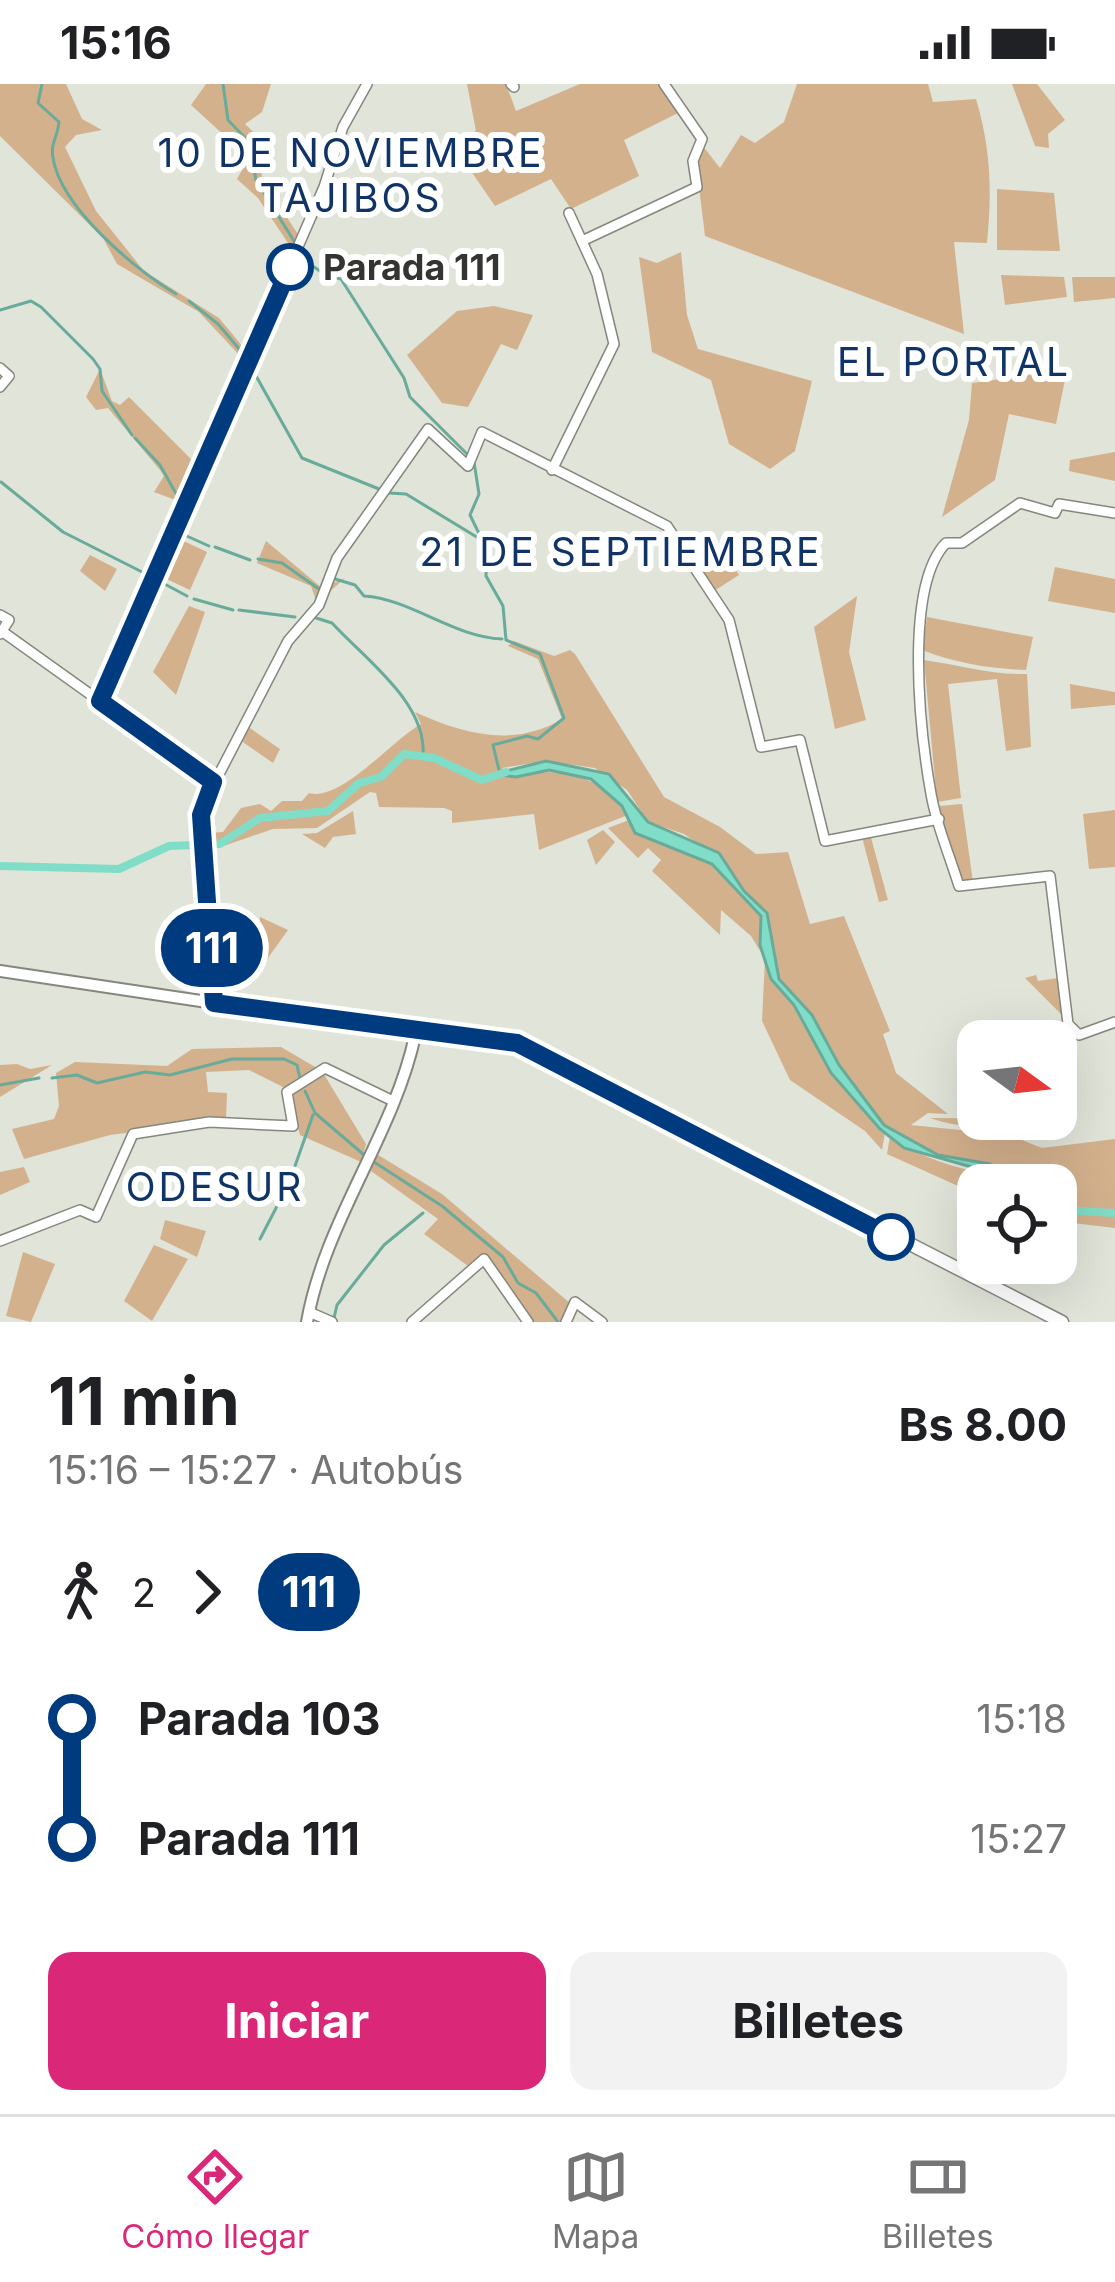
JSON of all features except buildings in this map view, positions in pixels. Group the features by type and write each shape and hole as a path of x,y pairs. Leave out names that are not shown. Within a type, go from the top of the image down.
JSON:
{"main road":[{"path":"0,971 520,1052 1044,1322"},
{"path":"308,1317 326,1249 393,1101 414,1033"},
{"path":"414,1033 522,1046 1062,1322"}],"street":[{"path":"102,697 298,248 343,127 367,84"},
{"path":"582,241 697,187 695,151 702,139 664,84"},
{"path":"552,470 614,344 569,213"},
{"path":"0,368 9,376 0,387"},
{"path":"214,1003 201,815 214,779 295,629 319,605 338,558 428,429 470,461 482,432 667,526 729,620 760,747 800,740 825,842 939,819"},
{"path":"1115,514 1021,503 962,543 946,543 934,556 917,661 930,789 958,886 1050,875 1068,1024 1079,1035 1115,1022"},
{"path":"3,627 214,779"},
{"path":"3,627 214,779"},
{"path":"0,1241 80,1210 96,1217 133,1134 209,1122 293,1126 287,1092 325,1068 393,1101"},
{"path":"412,1322 484,1259 528,1322"},
{"path":"566,1322 575,1302 602,1322"},
{"path":"308,1317 332,1322"}],"shaded area":[{"path":"0,84 66,84 82,119 102,130 76,135 65,147 96,211 144,271 219,318 248,353 241,357 199,312 117,264 103,238 0,136"},
{"path":"206,84 271,84 262,112 245,124 272,150 261,165 262,179 299,236 292,249 258,198 237,179 249,158 191,105"},
{"path":"467,84 506,84 516,111 580,84 661,84 680,112 624,140 639,176 571,209 551,179 495,206 451,142 476,131"},
{"path":"797,84 928,84 933,102 976,99 987,153 989,224 987,243 954,242 964,334 705,236 696,162 702,145 720,168 741,135 755,143 784,122"},
{"path":"1012,84 1037,84 1065,120 1048,134 1049,148 1035,146"},
{"path":"997,189 1054,193 1060,251 997,250"},
{"path":"681,252 687,315 698,349 812,381 795,451 770,469 729,444 711,380 652,352 639,257 657,263"},
{"path":"1001,275 1064,277 1067,297 1005,305"},
{"path":"1072,277 1115,277 1115,298 1074,302"},
{"path":"494,306 533,315 517,350 501,344 468,407 442,403 407,355 457,311"},
{"path":"100,369 112,401 120,405 129,397 197,465 181,502 154,492 164,476 160,470 108,408 96,410 86,397"},
{"path":"1067,370 1056,424 1009,414 995,480 942,517 969,420 972,383"},
{"path":"1115,452 1115,481 1069,471 1070,460"},
{"path":"175,537 207,552 190,590 158,575"},
{"path":"266,541 322,588 345,578 317,603 311,586 257,563"},
{"path":"721,547 739,575 714,591 693,562"},
{"path":"90,555 117,569 105,591 80,571"},
{"path":"1055,567 1115,579 1115,613 1048,601"},
{"path":"857,596 849,652 866,720 835,729 814,627"},
{"path":"189,606 205,612 176,695 153,672"},
{"path":"927,617 1033,637 1026,670 974,665 922,650"},
{"path":"514,641 554,656 570,650 575,654 664,797 720,827 756,854 788,852 810,924 844,916 890,1031 883,1034 896,1073 948,1114 928,1113 911,1125 957,1130 957,1140 1022,1140 1042,1148 1115,1139 1115,1228 1077,1223 1077,1164 990,1164 938,1155 884,1125 839,1065 812,1015 779,979 764,909 744,891 726,863 684,834 648,822 627,790 595,768 546,761 502,768 516,777 548,772 579,777 607,791 628,815 539,850 534,814 452,823 452,811 379,807 376,793 370,792 317,828 273,829 209,851 206,833 223,832 241,808 260,804 271,811 282,801 302,801 309,793 322,793 351,779 421,724 415,712 488,735 526,733 562,719 538,659 508,646"},
{"path":"924,660 1027,674 1031,747 1006,751 997,679 948,684 961,798 937,802"},
{"path":"1070,684 1115,692 1115,705 1071,709"},
{"path":"247,726 280,749 273,763 240,740"},
{"path":"962,804 973,882 961,883 939,806"},
{"path":"1115,810 1115,867 1089,869 1083,814"},
{"path":"353,811 356,834 333,837 325,848 302,834 317,833"},
{"path":"629,820 633,830 712,864 761,916 760,935 771,979 794,1005 831,1073 885,1133 882,1150 865,1131 790,1080 762,1021 765,959 751,936 721,910 720,935 652,871 661,860 648,848 638,858 608,828"},
{"path":"603,830 615,842 596,865 587,840"},
{"path":"870,834 888,900 879,902 862,837"},
{"path":"260,917 288,930 255,976"},
{"path":"1036,975 1038,981 1058,978 1063,1016 1025,978"},
{"path":"281,1047 322,1071 366,1144 361,1162 300,1135 287,1089 249,1070 206,1072 208,1092 227,1093 226,1120 110,1135 24,1159 12,1129 54,1119 59,1106 56,1073 75,1062 167,1066 192,1049"},
{"path":"0,1065 30,1069 52,1065 0,1097"},
{"path":"930,1118 957,1118 957,1125"},
{"path":"890,1136 915,1151 957,1166 957,1186 887,1154"},
{"path":"375,1153 442,1194 571,1304 562,1322 531,1322 485,1256 468,1266 424,1234 438,1219 371,1171"},
{"path":"24,1167 30,1182 0,1195 0,1172"},
{"path":"165,1220 206,1231 197,1257 160,1239"},
{"path":"154,1245 188,1259 152,1321 124,1301"},
{"path":"23,1252 55,1264 31,1322 6,1316"}],"water":[{"path":"546,761 609,774 648,822 719,853 744,891 767,913 779,979 812,1015 839,1065 884,1125 938,1155 990,1164 961,1164 904,1148 880,1129 831,1073 794,1005 771,979 760,945 761,916 712,864 635,833 622,806 591,779 549,770 516,777 494,774"}],"waterway":[{"path":"42,84 38,103 59,122 53,158 70,197 121,253 176,294"},
{"path":"223,84 228,120 249,142 256,180 307,262 327,276"},
{"path":"331,277 341,279 404,378 410,397 468,455"},
{"path":"0,310 31,301 41,307 93,359 100,369 102,391 132,435"},
{"path":"189,301 218,324 246,357"},
{"path":"251,367 302,458 379,489"},
{"path":"135,438 160,465 179,499"},
{"path":"474,462 479,494 470,515 487,550 486,576 503,606 506,640 540,654 564,718 538,739 527,736 493,745 499,770"},
{"path":"1,482 63,532 150,576"},
{"path":"389,493 406,494 480,539"},
{"path":"180,533 209,546"},
{"path":"215,547 250,560"},
{"path":"258,559 282,563 319,589"},
{"path":"335,579 355,585 364,596 398,604 466,632 502,639"},
{"path":"159,581 187,596"},
{"path":"194,599 233,610"},
{"path":"239,610 295,617"},
{"path":"316,618 332,623 405,700 422,736 423,755"},
{"path":"0,866 119,869 169,846 220,844 260,818 328,811 359,783 381,777 404,754 434,758 482,780 506,772"},
{"path":"52,1078 77,1075 97,1083 145,1072 170,1075 232,1059 284,1059 297,1065 300,1079"},
{"path":"0,1085 39,1078"},
{"path":"305,1091 315,1113 363,1154"},
{"path":"260,1239 289,1183 313,1115"},
{"path":"371,1160 442,1206 503,1257 518,1283 536,1293 558,1322"},
{"path":"1077,1211 1115,1213"},
{"path":"334,1318 337,1305 384,1245 423,1213"}],"bus line":[{"name":"111","path":"290,267 100,701 213,782 201,815 214,1003 517,1043 891,1237"}],"place":[{"name":"Parada 111","path":"290,267"}],"district":[{"name":"10 DE NOVIEMBRE TAJIBOS","path":"351,176"},
{"name":"EL PORTAL","path":"954,362"},
{"name":"21 DE SEPTIEMBRE","path":"621,552"},
{"name":"ODESUR","path":"215,1187"}]}
